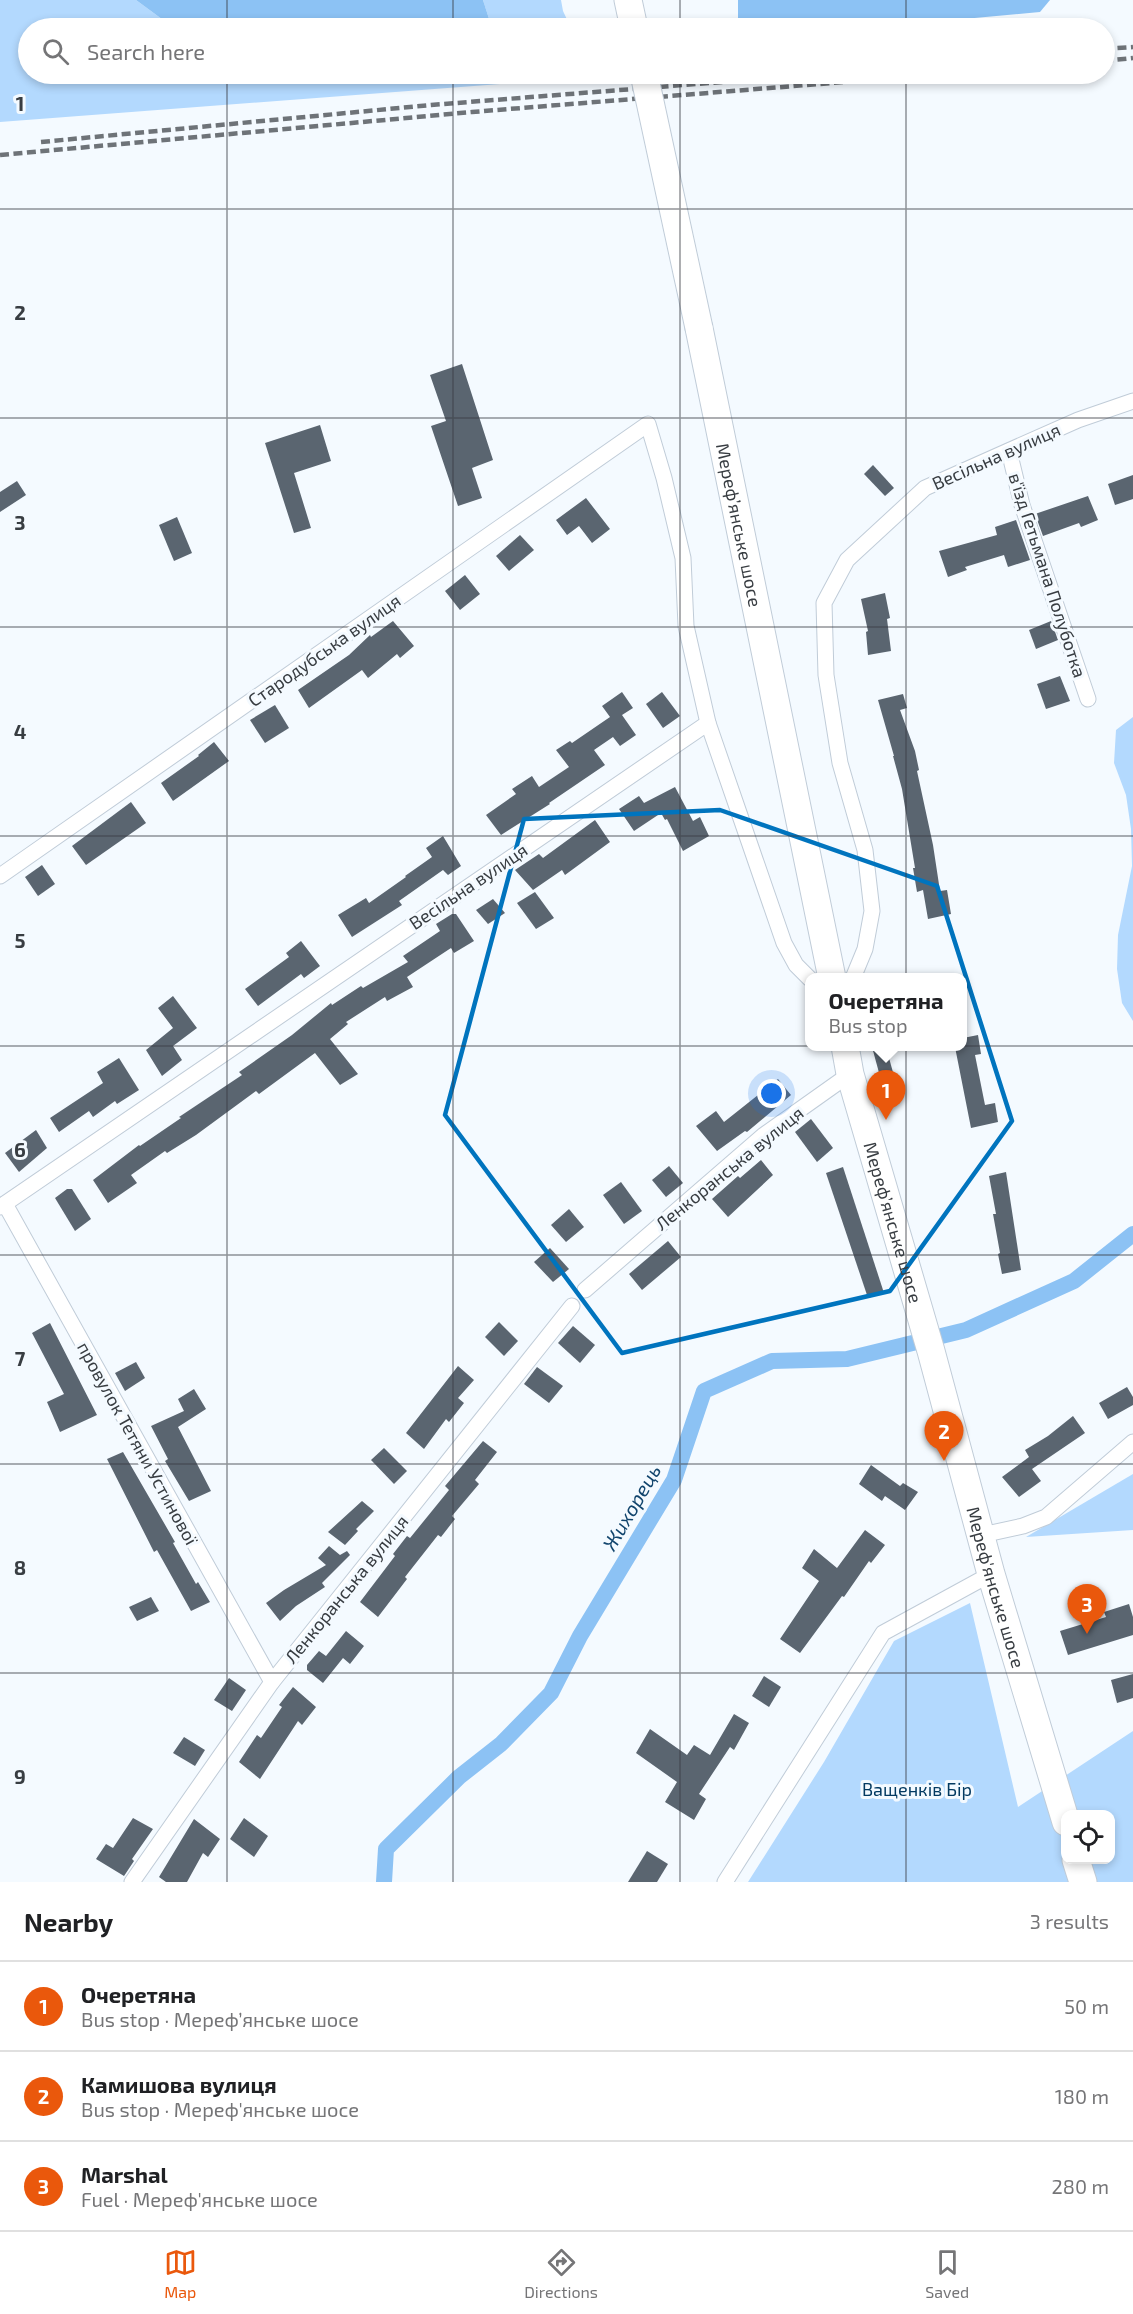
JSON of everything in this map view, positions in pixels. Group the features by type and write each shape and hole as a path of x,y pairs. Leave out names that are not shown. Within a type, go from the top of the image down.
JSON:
{"highway":[{"name":"Мереф’янське шосе","path":"646,84 699,328 831,973"},
{"name":"Мереф’янське шосе","path":"846,1051 850,1074 928,1340"},
{"name":"Мереф'янське шосе","path":"928,1340 991,1574 1061,1810"},
{"path":"1077,1864 1083,1882"}],"street":[{"name":"Весільна вулиця","path":"855,973 865,949 872,911 865,850 840,763 826,675 824,603 847,560 925,488 1078,420 1133,401"},
{"name":"Стародубська вулиця","path":"0,876 648,424 664,478 683,558 687,626 708,723"},
{"name":"в'їзд Гетьмана Полуботка","path":"1009,451 1022,505 1088,699"},
{"name":"Весільна вулиця","path":"3,1205 708,723"},
{"path":"708,723 784,943 796,965 805,974"},
{"name":"Ленкоранська вулиця","path":"585,1290 764,1135 850,1074"},
{"name":"провулок Тетяни Устинової","path":"3,1205 272,1682"},
{"name":"Ленкоранська вулиця","path":"132,1882 272,1682 572,1306"},
{"path":"982,1535 1023,1526 1046,1517 1133,1442"},
{"path":"725,1882 883,1633 991,1574"}],"highlighted area":[{"path":"720,810 937,886 1012,1121 890,1291 622,1353 445,1115 524,819"}],"green space":[{"path":"0,0 136,0 160,18 18,18 18,84 502,84 0,122"},
{"path":"483,0 561,0 566,18 489,18"},
{"path":"1133,717 1133,1021 1122,1003 1117,969 1118,935 1132,866 1131,829 1126,795 1114,763 1116,730"},
{"path":"1133,1474 1133,1530 1026,1537"},
{"name":"Ващенків Бір","path":"970,1603 1018,1807 1133,1731 1133,1882 748,1882 824,1762 894,1641"}],"shaded area":[{"path":"136,0 483,0 489,18 160,18"},
{"path":"738,0 1050,0 1040,12 975,18 738,18"}],"building":[{"path":"462,364 493,460 472,468 482,498 458,506 431,426 446,421 430,375"},
{"path":"320,425 331,461 294,473 311,528 294,533 265,443"},
{"path":"873,465 894,488 885,496 864,474"},
{"path":"1133,475 1133,499 1115,505 1108,484"},
{"path":"17,481 26,495 0,512 0,492"},
{"path":"1088,496 1098,520 1081,527 1079,523 1043,536 1035,514"},
{"path":"586,498 610,529 592,543 579,526 567,535 556,520"},
{"path":"177,517 192,553 174,561 159,525"},
{"path":"1016,520 1030,560 1008,567 1004,555 965,567 967,570 948,577 939,551 997,535 995,527"},
{"path":"520,535 534,550 509,571 496,556"},
{"path":"465,575 480,594 460,610 445,591"},
{"path":"885,593 890,618 887,619 891,651 868,655 866,632 868,631 861,599"},
{"path":"393,621 414,646 400,658 397,654 368,678 362,670 309,708 298,690 349,655 370,635 371,637"},
{"path":"1051,621 1058,640 1036,649 1029,630"},
{"path":"1060,676 1070,701 1046,709 1037,684"},
{"path":"622,692 633,708 622,715 636,735 620,746 613,737 594,750 605,765 501,835 486,815 516,794 512,789 532,776 539,787 569,767 556,750 570,741 572,743 610,717 602,706"},
{"path":"662,692 680,716 663,728 646,704"},
{"path":"903,694 907,708 900,710 915,751 940,891 947,890 951,914 928,919 923,890 917,892 902,789 878,700"},
{"path":"275,705 289,728 265,743 250,720"},
{"path":"214,742 229,761 173,801 161,783 199,756"},
{"path":"675,787 693,821 700,817 709,836 683,851 667,819 665,820 661,813 634,831 619,809 639,796 644,803"},
{"path":"131,802 146,823 86,865 72,846"},
{"path":"595,820 610,842 565,875 562,870 533,890 515,870 539,854 543,858"},
{"path":"443,836 461,866 448,875 443,870 399,901 402,905 352,937 338,915 366,898 369,903 406,877 432,857 426,848"},
{"path":"42,865 55,884 38,896 25,877"},
{"path":"535,892 554,918 536,929 517,903"},
{"path":"493,899 505,913 488,924 476,910"},
{"path":"456,914 474,941 454,953 451,948 407,977 413,987 387,1001 385,997 346,1022 348,1024 330,1039 358,1074 340,1085 315,1053 259,1094 256,1091 196,1135 167,1153 165,1151 131,1175 137,1183 108,1203 93,1180 139,1145 242,1075 239,1072 292,1035 331,1003 332,1005 361,986 363,988 408,962 403,956 440,931 436,924"},
{"path":"301,941 320,966 304,978 301,974 258,1006 245,989 289,957 286,953"},
{"path":"173,996 197,1028 173,1046 182,1060 162,1076 146,1050 173,1028 158,1008"},
{"path":"978,1035 981,1054 975,1055 985,1105 995,1103 998,1122 971,1128 956,1051 967,1051 967,1037"},
{"path":"873,1051 887,1051 894,1076 881,1080"},
{"path":"119,1058 139,1090 117,1104 115,1101 93,1117 89,1111 59,1132 50,1118 103,1083 97,1072"},
{"path":"778,1079 791,1095 747,1132 745,1131 717,1151 696,1126 716,1111 724,1122"},
{"path":"811,1119 833,1148 817,1162 795,1132"},
{"path":"36,1130 47,1148 19,1172 5,1153"},
{"path":"761,1160 773,1175 728,1217 712,1199 738,1176 740,1178"},
{"path":"669,1166 683,1183 666,1197 652,1180"},
{"path":"843,1167 884,1293 868,1298 826,1173"},
{"path":"1006,1172 1021,1270 1002,1274 993,1214 996,1214 989,1176"},
{"path":"621,1182 642,1211 624,1224 603,1195"},
{"path":"67,1189 72,1189 91,1219 75,1231 55,1198"},
{"path":"569,1209 584,1227 566,1242 551,1225"},
{"path":"668,1241 681,1257 642,1290 629,1274"},
{"path":"550,1248 569,1269 553,1282 534,1262"},
{"path":"499,1322 518,1341 504,1356 485,1337"},
{"path":"50,1323 97,1415 60,1432 47,1402 64,1394 32,1333"},
{"path":"573,1326 595,1345 580,1363 558,1343"},
{"path":"136,1362 145,1378 125,1391 115,1373"},
{"path":"458,1366 474,1380 458,1398 464,1403 449,1422 446,1419 424,1449 406,1433"},
{"path":"537,1367 563,1386 549,1403 524,1384"},
{"path":"1127,1387 1133,1397 1133,1405 1108,1419 1099,1403"},
{"path":"194,1389 206,1409 178,1427 211,1491 189,1501 165,1461 168,1459 151,1426 184,1411 178,1399"},
{"path":"1073,1416 1085,1433 1032,1469 1041,1481 1019,1497 1002,1477 1029,1457 1025,1450 1048,1436"},
{"path":"483,1441 497,1452 475,1480 479,1484 452,1516 455,1519 441,1537 438,1535 405,1577 407,1579 378,1617 360,1602 395,1556 393,1554 407,1536 410,1538 449,1490 445,1486"},
{"path":"384,1448 407,1471 394,1484 371,1460"},
{"path":"123,1452 175,1542 173,1543 196,1584 198,1582 210,1602 191,1611 157,1550 154,1552 107,1459"},
{"path":"871,1465 900,1486 903,1483 918,1492 905,1510 885,1496 882,1501 859,1484"},
{"path":"362,1501 374,1511 356,1529 358,1531 345,1545 328,1532"},
{"path":"865,1530 885,1545 871,1563 869,1561 800,1653 780,1639 819,1581 802,1568 814,1549 837,1568"},
{"path":"329,1546 340,1555 347,1551 350,1555 322,1583 325,1587 296,1606 280,1621 266,1603 326,1565 318,1558"},
{"path":"151,1597 159,1611 137,1621 129,1607"},
{"path":"1129,1604 1133,1617 1133,1635 1068,1655 1060,1631 1106,1617 1104,1612"},
{"path":"346,1631 364,1646 350,1664 343,1658 323,1683 307,1670 307,1665 319,1651 326,1656"},
{"path":"1133,1674 1133,1698 1117,1703 1111,1680"},
{"path":"764,1676 781,1687 769,1707 752,1696"},
{"path":"229,1678 246,1690 232,1711 214,1700"},
{"path":"293,1687 316,1707 302,1725 298,1721 260,1779 239,1762 257,1735 261,1738 282,1707 279,1705"},
{"path":"734,1714 749,1723 734,1750 730,1747 699,1794 706,1799 694,1820 665,1802 677,1782 636,1753 650,1729 687,1755 694,1745 710,1755"},
{"path":"184,1737 205,1750 195,1766 173,1753"},
{"path":"133,1818 153,1829 132,1859 134,1861 124,1876 96,1859 106,1844 113,1848"},
{"path":"244,1818 268,1836 254,1857 230,1839"},
{"path":"194,1819 220,1839 208,1857 203,1853 187,1882 166,1882 159,1877"},
{"path":"647,1851 668,1864 657,1882 628,1882"}],"waterway":[{"name":"Жихорець","path":"384,1882 386,1849 459,1777 501,1744 551,1693 580,1636 674,1480 704,1391 772,1361 847,1359 966,1330 1074,1281 1133,1234"}],"railway":[{"path":"1115,48 1133,47"},
{"path":"1115,60 1133,58"},
{"path":"41,142 431,105 696,84"},
{"path":"0,155 472,112 819,84"}],"place":[{"name":"Очеретяна","path":"886,1120"},
{"name":"Камишова вулиця","path":"944,1461"},
{"name":"Marshal","path":"1087,1634"}]}
